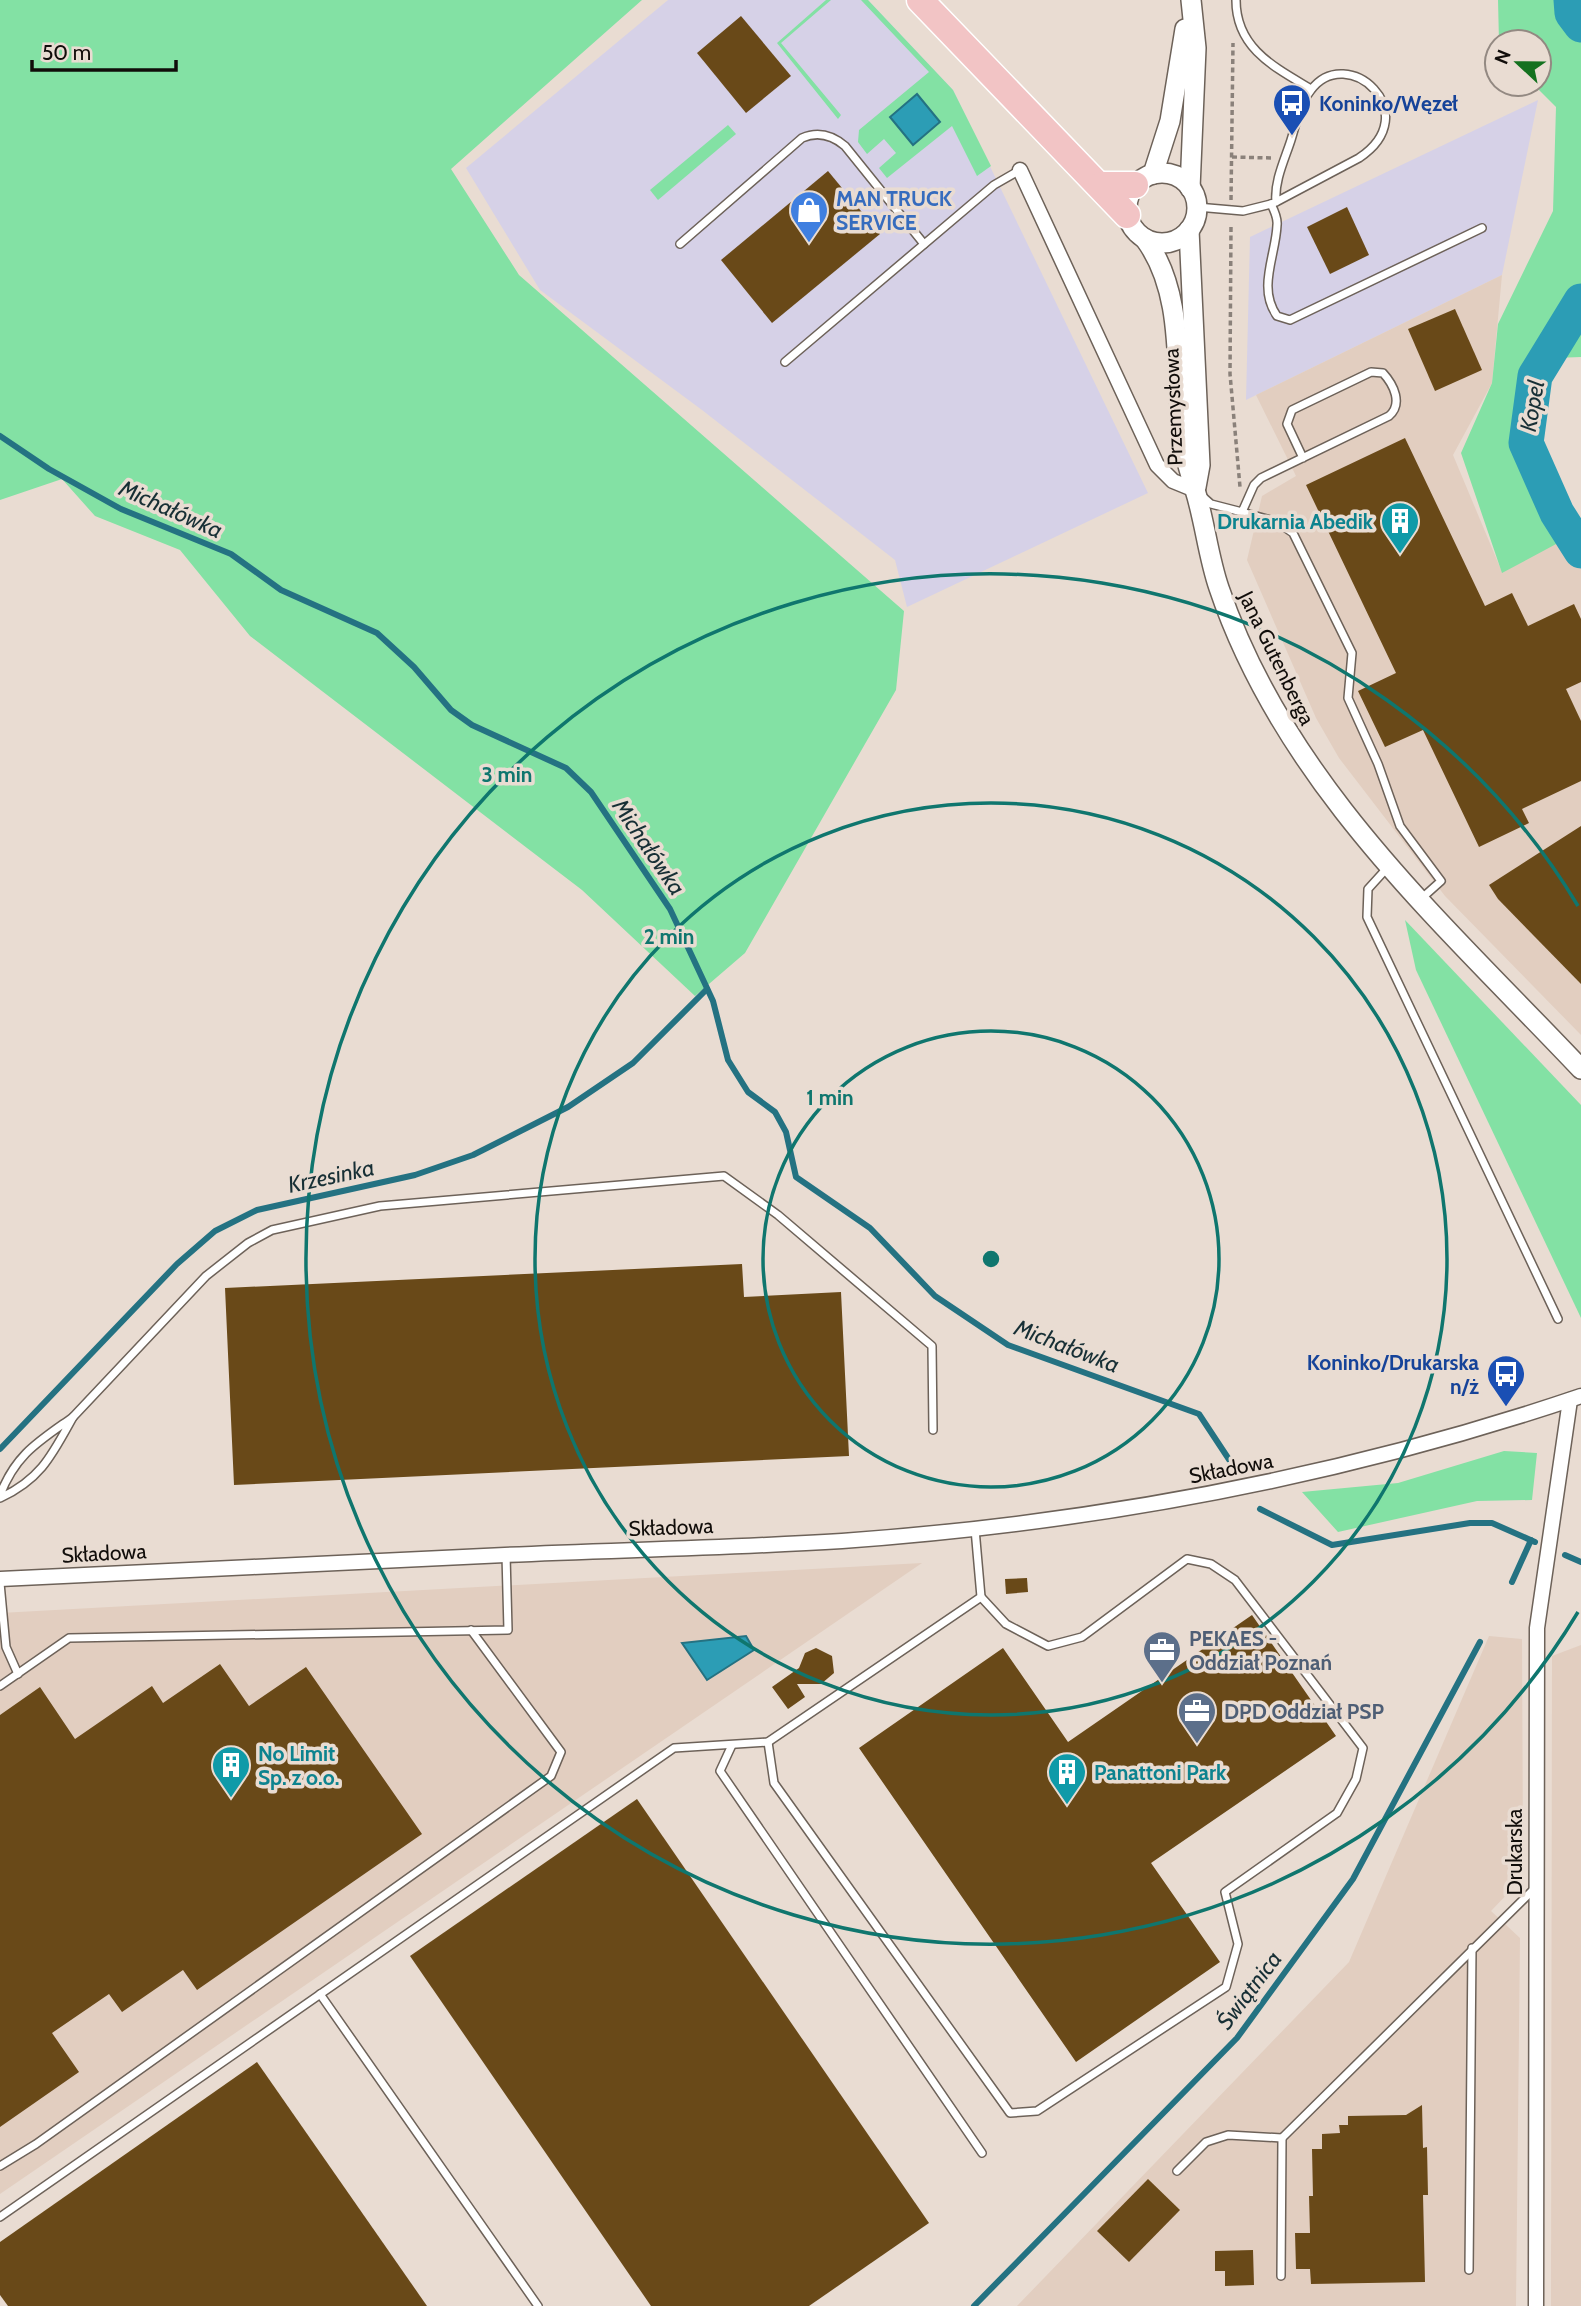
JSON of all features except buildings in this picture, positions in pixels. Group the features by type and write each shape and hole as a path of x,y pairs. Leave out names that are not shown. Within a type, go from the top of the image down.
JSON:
{"highway":[{"path":"920,0 1127,215"},
{"path":"1101,185 1144,180"}],"street":[{"path":"1189,0 1196,48 1190,188 1197,207 1189,230 1169,243 1145,239 1137,233 1127,215 1130,194 1144,180 1170,121 1189,0"},
{"path":"1020,170 1157,466 1172,481 1195,490"},
{"path":"1144,180 1174,175 1190,188"},
{"name":"Przemysłowa","path":"1189,230 1200,465 1195,490"},
{"name":"Przemysłowa","path":"1145,239 1161,264 1171,298 1181,425 1186,461 1195,490"},
{"name":"Jana Gutenberga","path":"1195,490 1219,587 1261,687 1319,781 1389,866 1581,1069"},
{"name":"Składowa","path":"0,1581 843,1541 975,1528 1143,1506 1338,1466 1438,1441 1575,1398"},
{"name":"Drukarska","path":"1536,2306 1537,1628 1575,1398"}],"lane":[{"path":"1236,0 1237,20 1244,38 1264,60 1311,89"},
{"path":"1197,207 1243,211 1274,203 1371,150 1385,128 1384,103 1368,83 1356,77 1330,76 1311,89 1300,111 1276,188 1274,203 1278,223 1270,262 1270,303 1277,316 1290,320 1482,228"},
{"path":"680,244 802,138 818,134 833,137 845,146 924,244"},
{"path":"785,362 994,185 1020,170"},
{"path":"1242,512 1247,496 1261,478 1303,458 1394,412 1397,398 1383,373 1371,372 1292,410 1287,424 1303,458"},
{"path":"1195,490 1211,504 1277,522 1293,533 1352,653 1348,690 1351,705 1378,764 1400,826 1441,881 1421,900"},
{"path":"1389,866 1368,889 1367,917 1558,1319"},
{"path":"0,1497 10,1470 33,1446 74,1417 206,1276 248,1243 272,1230 380,1206 724,1176 778,1215 932,1346 933,1430"},
{"path":"0,1497 24,1487 48,1463 74,1417"},
{"path":"768,1742 774,1783 1010,2113 1037,2111 1226,1987 1238,1944 1225,1892 1337,1813 1356,1779 1363,1748 1235,1580 1211,1564 1187,1559 1082,1637 1048,1646 1006,1624 981,1597 975,1528"},
{"path":"0,1686 69,1638 508,1630 506,1555"},
{"path":"0,1581 6,1647 18,1674"},
{"path":"0,2217 674,1748 768,1742 981,1597"},
{"path":"0,2166 36,2144 551,1776 561,1752 471,1630"},
{"path":"732,1745 720,1771 982,2153"},
{"path":"1281,2276 1282,2138 1535,1888"},
{"path":"1469,2270 1472,1948"},
{"path":"320,1994 538,2306"},
{"path":"1177,2171 1206,2142 1227,2135 1282,2138"}],"path":[{"path":"1231,201 1233,35 1237,20"},
{"path":"1232,157 1274,158 1277,148"},
{"path":"1231,227 1230,374 1239,486 1247,496"}],"shaded area":[{"path":"668,0 868,0 953,90 1148,493 907,607 895,560 702,410 540,290 466,168"},
{"path":"1538,100 1502,275 1246,400 1250,237"},
{"path":"1502,275 1492,383 1453,455 1502,572 1566,538 1581,568 1581,1035 1445,896 1339,758 1316,718 1247,560 1262,496 1296,476 1256,395"},
{"path":"922,1563 0,2194 0,1613"},
{"path":"1489,1636 1522,1639 1523,1858 1521,1873 1513,1888 1491,1911 1520,1938 1516,2306 1017,2306 1349,1962"},
{"path":"1581,1645 1581,2306 1551,2306 1552,1656"}],"green space":[{"path":"0,0 642,0 451,169 519,275 904,611 896,690 745,953 695,996 582,890 250,636 180,550 95,516 62,479 0,500"},
{"path":"826,0 831,0 781,43 841,115 838,119 777,43"},
{"path":"861,0 868,0 953,90 991,166 977,176 952,126 887,178 879,168 896,153 884,139 867,154 858,142 859,130 929,72"},
{"path":"1498,0 1581,0 1581,357 1528,359 1519,430 1531,489 1558,543 1502,573 1461,453 1492,383 1498,324 1553,211 1556,107 1547,98 1553,98 1553,28 1499,28"},
{"path":"728,125 736,134 658,200 650,190"},
{"path":"1405,920 1581,1105 1581,1318 1416,970"},
{"path":"1504,1451 1537,1453 1532,1500 1477,1501 1338,1532 1302,1492 1398,1483"}],"water":[{"path":"917,94 940,122 913,145 890,117"},
{"path":"746,1636 754,1650 707,1680 682,1643"}],"waterway":[{"name":"Kopel","path":"1571,0 1572,13 1581,25"},
{"name":"Kopel","path":"1581,301 1535,376 1526,443 1557,513 1581,551"},
{"name":"Michałówka","path":"0,436 49,469 121,509 231,554 281,590 377,633 414,667 451,710 472,725 566,768 591,792 670,909 713,1001 728,1060 748,1092 775,1112 786,1132 796,1177 870,1228 935,1296 1008,1345 1199,1414 1232,1464"},
{"name":"Krzesinka","path":"0,1449 177,1264 215,1231 257,1210 415,1175 473,1155 568,1107 633,1063 707,989"},
{"name":"Michałówka","path":"1260,1509 1332,1545 1470,1523 1492,1523 1535,1542"},
{"name":"Świątnica","path":"1512,1582 1531,1540"},
{"name":"Michałówka","path":"1565,1555 1581,1562"},
{"name":"Świątnica","path":"974,2306 1237,2038 1353,1879 1480,1642"}],"place":[{"name":"Koninko/Węzeł","path":"1292,137"},
{"name":"MAN TRUCK SERVICE","path":"809,244"},
{"name":"Drukarnia Abedik","path":"1400,555"},
{"name":"Koninko/Drukarska n/ż","path":"1506,1408"},
{"name":"PEKAES - Oddział Poznań","path":"1162,1684"},
{"name":"DPD Oddział PSP","path":"1197,1745"},
{"name":"No Limit Sp. z o.o.","path":"231,1799"},
{"name":"Panattoni Park","path":"1067,1806"}]}
